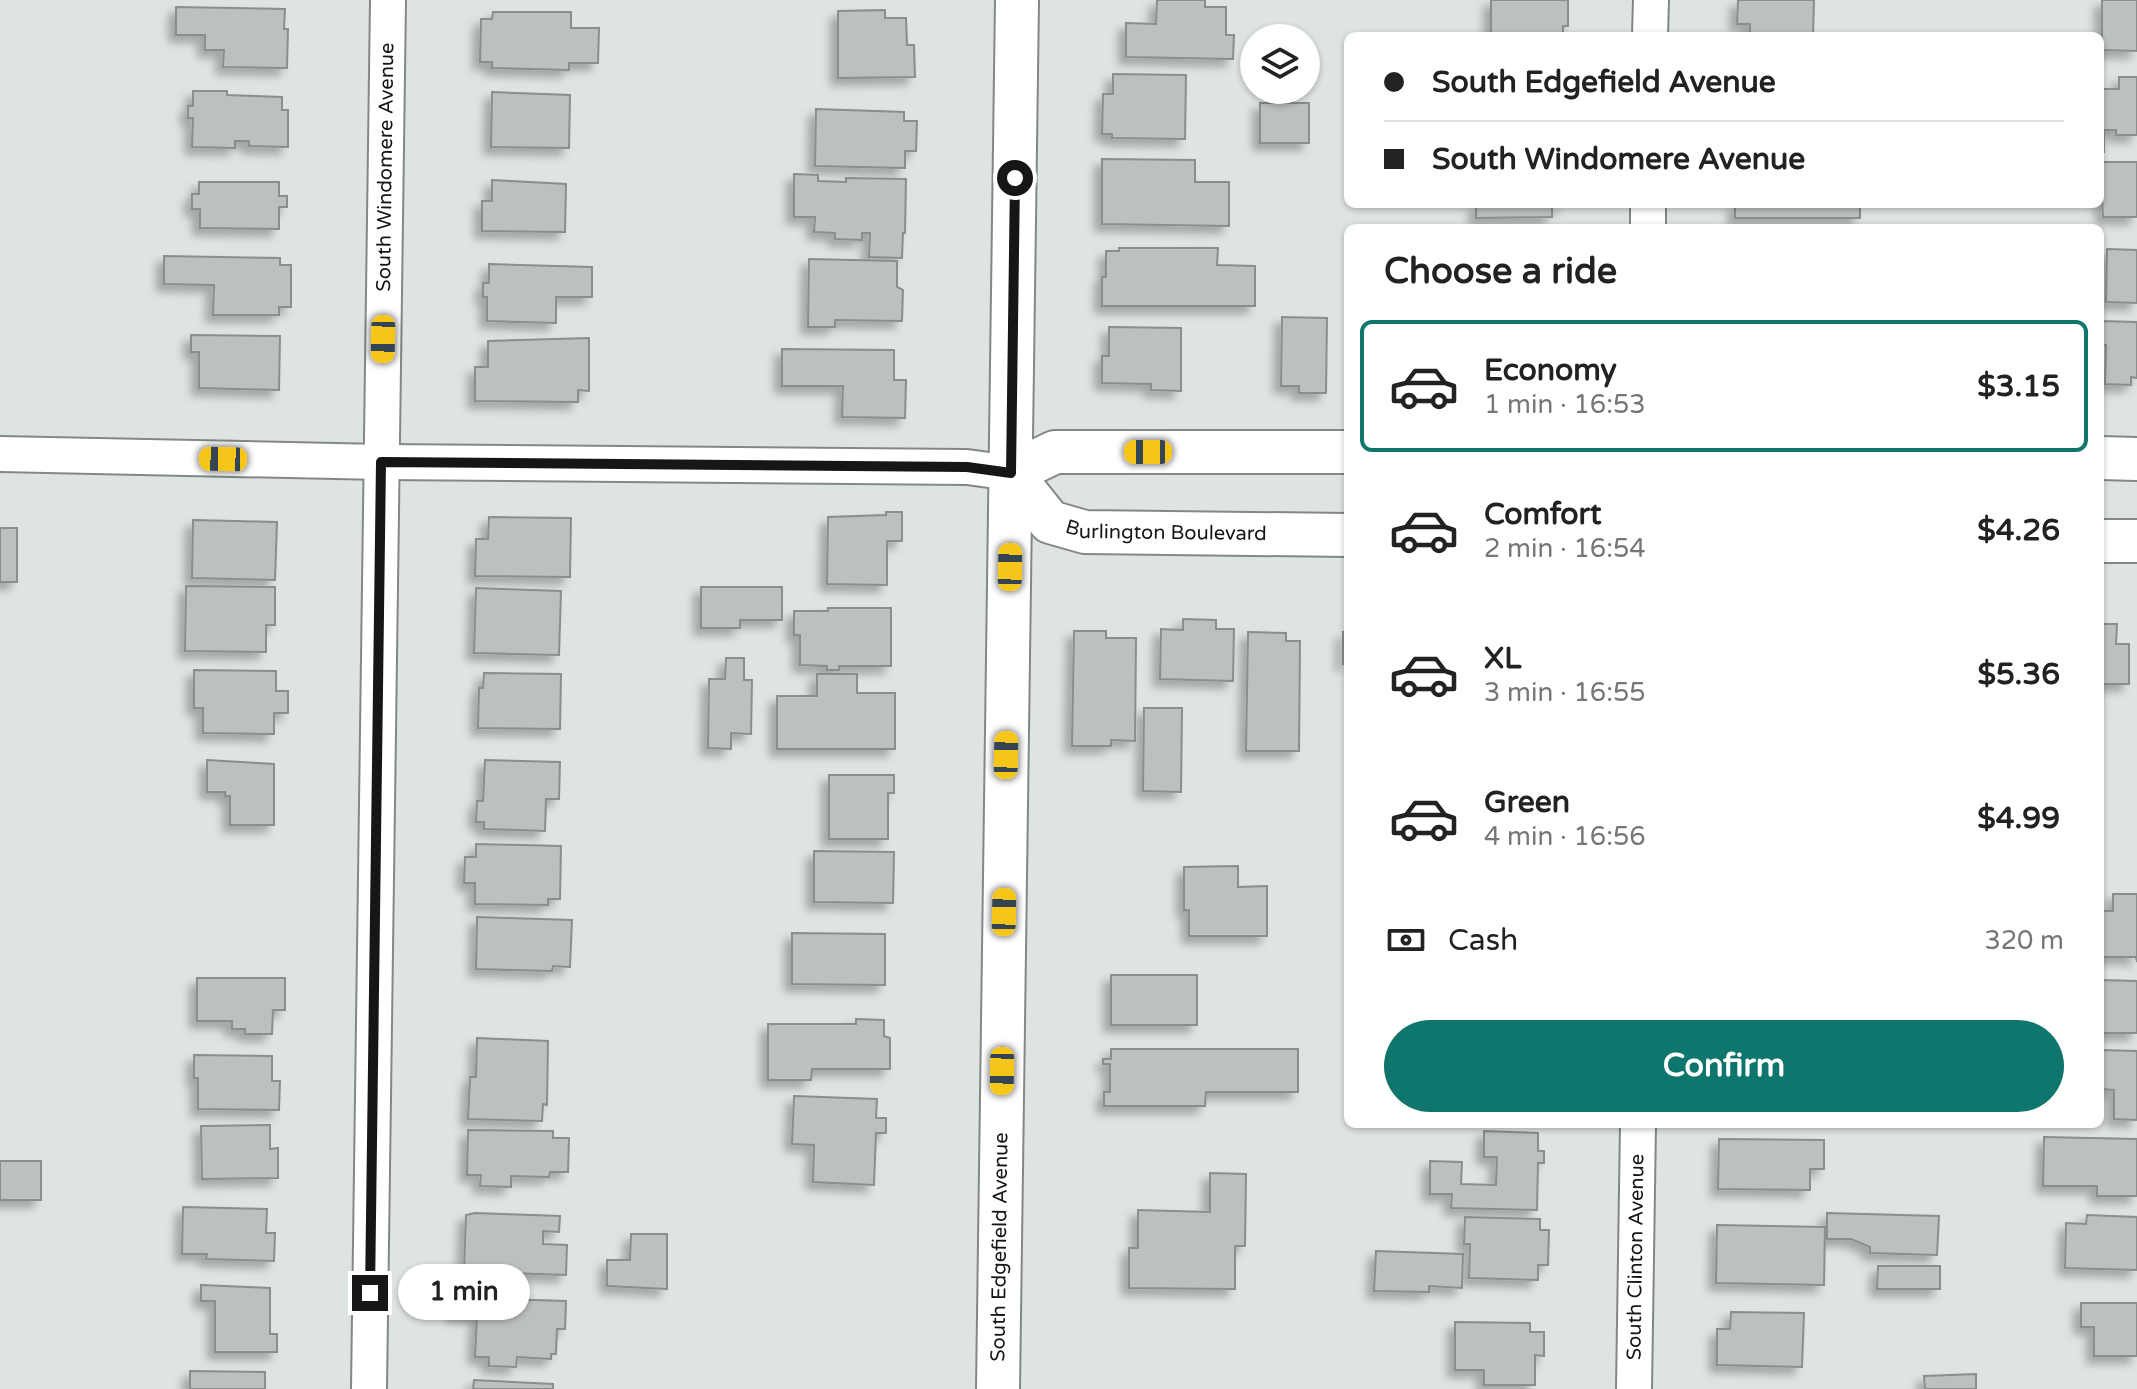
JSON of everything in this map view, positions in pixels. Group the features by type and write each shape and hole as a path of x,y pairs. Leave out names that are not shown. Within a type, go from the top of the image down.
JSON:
{"street":[{"name":"South Windomere Avenue","path":"369,1389 388,0"},
{"name":"South Edgefield Avenue","path":"998,1389 1017,0"},
{"path":"1650,32 1651,0"},
{"path":"0,454 381,462 967,467 1011,473 1055,452 1344,452"},
{"path":"2104,458 2137,459"},
{"name":"Burlington Boulevard","path":"1011,473 1050,522 1085,532 1344,535"},
{"path":"2104,541 2137,541"},
{"name":"South Clinton Avenue","path":"1634,1389 1638,1128"}],"building":[{"path":"1157,0 1205,0 1205,7 1226,7 1226,35 1234,35 1233,59 1126,57 1126,23 1156,24"},
{"path":"1491,0 1568,0 1568,26 1563,26 1563,32 1491,32"},
{"path":"1738,0 1814,0 1813,32 1750,32 1750,24 1737,24"},
{"path":"2102,0 2137,0 2137,51 2104,50"},
{"path":"176,7 285,9 287,68 223,67 224,50 205,50 205,35 176,35"},
{"path":"885,10 885,18 906,18 907,45 914,45 915,77 838,78 838,11"},
{"path":"493,12 571,12 571,28 599,28 598,63 569,63 569,70 492,68 492,62 480,62 481,19 492,19"},
{"path":"1113,74 1186,75 1185,139 1112,138 1112,134 1102,134 1103,94 1113,94"},
{"path":"2119,77 2137,77 2137,135 2116,135 2116,130 2104,130 2104,89 2119,89"},
{"path":"193,91 282,97 282,110 288,110 288,147 249,146 249,141 235,141 235,148 192,147 193,118 188,118 188,106 193,106"},
{"path":"492,92 570,95 569,148 491,147"},
{"path":"1260,104 1309,104 1309,143 1260,143"},
{"path":"816,109 904,112 904,121 917,121 916,151 905,151 905,168 815,166"},
{"path":"1102,159 1195,160 1195,182 1229,182 1229,226 1102,224"},
{"path":"2104,162 2137,162 2137,217 2103,217"},
{"path":"794,174 818,175 818,181 906,179 902,258 869,257 870,233 862,233 862,240 835,239 835,233 814,232 815,217 794,217"},
{"path":"492,180 566,184 565,232 482,231 482,201 492,201"},
{"path":"199,182 279,182 279,196 287,196 287,207 279,207 279,229 200,228 200,209 192,209 192,194 199,194"},
{"path":"1476,208 1552,208 1552,217 1476,218"},
{"path":"1735,208 1860,208 1860,218 1735,218"},
{"path":"1119,248 1218,248 1217,265 1255,266 1255,306 1102,306 1106,251 1119,251"},
{"path":"2107,249 2137,250 2137,303 2106,302"},
{"path":"164,256 280,258 280,265 291,265 291,307 279,307 279,315 213,315 214,285 164,284"},
{"path":"809,259 897,261 897,287 903,290 902,321 835,320 835,327 808,327"},
{"path":"489,264 592,267 592,297 556,297 556,323 487,321 487,297 483,297 483,283 489,283"},
{"path":"1282,317 1327,318 1326,393 1299,393 1299,386 1281,386"},
{"path":"2104,321 2137,322 2137,378 2131,377 2131,385 2105,384"},
{"path":"1109,327 1181,328 1181,391 1151,390 1151,384 1102,383 1102,356 1109,356"},
{"path":"191,335 280,336 279,390 199,388 199,352 191,352"},
{"path":"589,338 589,391 578,390 578,402 475,401 475,367 488,367 488,341"},
{"path":"782,349 894,350 894,380 906,380 905,418 842,417 843,386 782,386"},
{"path":"886,512 902,512 902,541 887,541 887,585 827,584 828,517 886,515"},
{"path":"489,517 571,518 570,577 475,576 476,539 488,539"},
{"path":"193,520 277,522 275,580 192,578"},
{"path":"0,528 17,528 17,582 0,582"},
{"path":"186,586 275,587 275,625 266,625 266,652 185,651"},
{"path":"701,587 782,587 782,620 740,620 740,628 701,628"},
{"path":"476,588 561,591 559,655 474,653"},
{"path":"828,608 891,608 891,666 839,666 839,670 827,670 827,666 800,665 800,635 794,635 794,611 828,611"},
{"path":"1183,619 1216,620 1216,629 1234,629 1233,681 1160,679 1161,629 1183,630"},
{"path":"2104,624 2117,624 2116,644 2129,644 2129,684 2104,684"},
{"path":"1074,631 1106,631 1106,638 1136,638 1135,741 1111,740 1111,746 1072,746"},
{"path":"1248,632 1286,633 1286,641 1300,641 1299,751 1246,751"},
{"path":"726,658 744,658 744,680 752,680 751,734 731,733 731,749 708,748 709,679 725,679"},
{"path":"194,670 276,671 276,691 288,691 288,713 274,713 274,734 203,733 203,708 194,708"},
{"path":"484,673 561,674 560,729 478,728 479,688 483,688"},
{"path":"817,674 857,674 857,693 895,693 895,749 777,749 777,696 817,696"},
{"path":"1144,708 1182,708 1181,792 1143,791"},
{"path":"207,760 274,764 274,825 230,825 230,796 225,796 225,792 207,792"},
{"path":"485,760 560,762 559,799 546,799 545,831 484,829 484,822 476,822 477,801 483,801"},
{"path":"829,775 894,775 894,793 888,793 888,839 829,839"},
{"path":"476,844 561,846 560,899 548,899 548,905 475,904 475,883 464,883 465,857 476,857"},
{"path":"814,851 894,852 893,903 814,902"},
{"path":"1238,866 1238,887 1267,886 1267,936 1189,936 1189,910 1184,910 1184,867"},
{"path":"2113,894 2137,894 2137,962 2136,957 2104,957 2104,911 2113,911"},
{"path":"477,917 572,920 570,967 553,966 552,971 476,969"},
{"path":"792,933 885,934 885,985 792,984"},
{"path":"1111,975 1197,975 1197,1025 1111,1025"},
{"path":"197,978 285,978 285,1010 273,1010 272,1034 245,1034 245,1029 232,1029 232,1021 197,1021"},
{"path":"2104,980 2137,981 2137,1033 2104,1033"},
{"path":"856,1019 884,1020 884,1036 890,1038 890,1069 812,1069 811,1080 768,1080 768,1024 856,1024"},
{"path":"477,1038 548,1041 547,1105 543,1104 542,1121 468,1119 470,1077 476,1077"},
{"path":"1111,1049 1298,1049 1298,1092 1206,1092 1205,1106 1104,1106 1104,1092 1110,1092 1110,1064 1103,1064 1103,1059 1111,1059"},
{"path":"2104,1050 2137,1051 2137,1120 2114,1119 2114,1090 2104,1089"},
{"path":"194,1055 272,1056 272,1081 280,1081 279,1110 198,1109"},
{"path":"794,1096 877,1099 876,1118 886,1118 886,1133 876,1133 874,1185 813,1182 814,1145 792,1144"},
{"path":"270,1125 270,1149 278,1148 278,1178 202,1179 201,1126"},
{"path":"468,1130 553,1131 553,1138 569,1138 568,1172 550,1172 549,1177 511,1176 511,1187 480,1186 481,1175 467,1175"},
{"path":"1484,1131 1538,1133 1538,1151 1544,1151 1544,1163 1538,1163 1537,1210 1451,1208 1452,1194 1430,1194 1430,1161 1462,1162 1461,1184 1496,1185 1497,1157 1484,1157"},
{"path":"2044,1137 2137,1139 2137,1196 2097,1196 2097,1186 2043,1186"},
{"path":"1719,1139 1824,1140 1824,1169 1810,1169 1810,1190 1718,1189"},
{"path":"0,1161 41,1161 41,1200 0,1200"},
{"path":"1210,1173 1246,1174 1245,1246 1235,1246 1235,1289 1129,1288 1129,1248 1138,1248 1138,1210 1210,1212"},
{"path":"183,1207 267,1209 266,1233 275,1233 274,1261 206,1259 207,1254 182,1254"},
{"path":"1827,1213 1939,1216 1937,1255 1870,1253 1870,1247 1851,1239 1827,1239"},
{"path":"466,1215 560,1216 559,1232 543,1231 543,1244 567,1245 566,1275 481,1272 480,1289 459,1288 459,1269 464,1270"},
{"path":"2087,1215 2137,1217 2137,1270 2065,1268 2066,1223 2086,1224"},
{"path":"1465,1217 1540,1219 1540,1230 1549,1230 1548,1265 1538,1265 1538,1280 1469,1278 1470,1244 1464,1244"},
{"path":"1717,1225 1825,1227 1824,1285 1716,1283"},
{"path":"631,1234 667,1234 667,1289 607,1286 607,1260 630,1260"},
{"path":"1376,1251 1463,1254 1462,1288 1429,1286 1429,1292 1374,1291"},
{"path":"1878,1266 1940,1266 1940,1289 1877,1289"},
{"path":"201,1285 270,1288 270,1334 277,1334 277,1352 215,1352 215,1301 201,1301"},
{"path":"455,1294 475,1295 475,1298 566,1301 565,1329 557,1329 556,1354 551,1354 551,1359 517,1357 516,1367 489,1366 489,1357 475,1357 477,1315 454,1315"},
{"path":"2081,1303 2137,1303 2137,1356 2094,1356 2094,1327 2081,1327"},
{"path":"1731,1312 1804,1313 1802,1367 1717,1365 1717,1329 1730,1329"},
{"path":"1455,1322 1530,1323 1530,1332 1544,1332 1544,1356 1535,1355 1535,1385 1484,1385 1484,1370 1455,1370"},
{"path":"190,1371 265,1372 265,1389 190,1389"},
{"path":"1976,1374 1976,1389 1925,1389 1924,1376"},
{"path":"474,1380 553,1384 553,1389 473,1389"}],"route":[{"path":"370,1293 381,462 967,467 1011,473 1015,178"}]}
